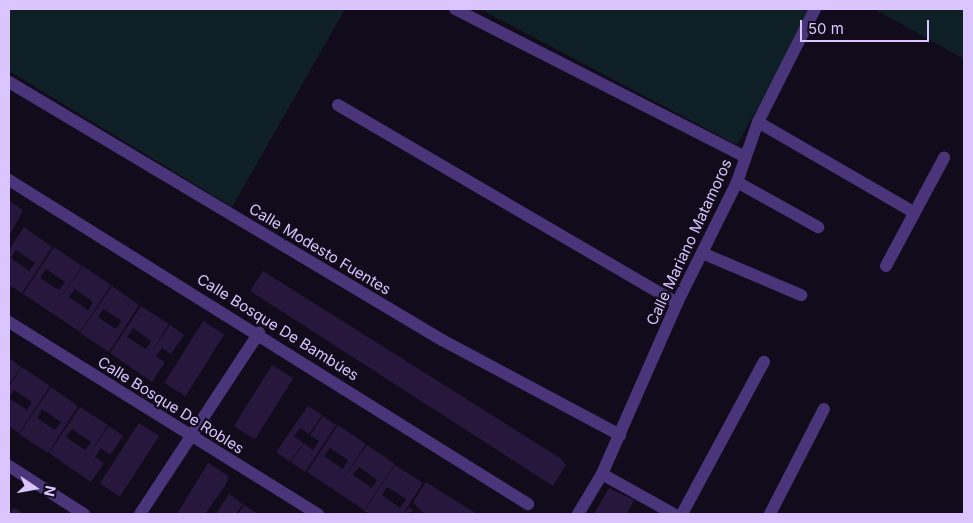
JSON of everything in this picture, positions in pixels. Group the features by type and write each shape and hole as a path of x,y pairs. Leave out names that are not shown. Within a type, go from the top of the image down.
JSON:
{"street":[{"path":"454,9 746,157"},
{"name":"Calle Mariano Matamoros","path":"578,514 602,474 677,303 737,182 758,122 815,9"},
{"name":"Calle Modesto Fuentes","path":"9,82 442,340 620,435"},
{"path":"338,105 677,303"},
{"path":"758,122 915,213"},
{"path":"886,266 944,158"},
{"name":"Calle Bosque De Bambúes","path":"9,180 259,333 528,504"},
{"path":"737,182 818,227"},
{"path":"702,253 801,295"},
{"name":"Calle Bosque De Robles","path":"9,322 191,438 318,514"},
{"path":"140,514 259,333"},
{"path":"682,514 764,362"},
{"path":"770,514 824,409"},
{"path":"9,466 84,514"},
{"path":"602,474 674,514"}],"shaded area":[{"path":"9,9 345,9 232,207 9,71"},
{"path":"480,9 813,9 737,145"},
{"path":"874,9 964,9 964,59"}],"building":[{"path":"9,201 23,210 11,233 9,232"},
{"path":"24,227 52,247 22,293 9,285 9,250","holes":["16,250 35,263 29,271 11,258"]},
{"path":"54,247 82,266 55,306 83,266 111,285 80,332 23,294","holes":["46,269 65,282 59,290 40,278","75,289 93,302 88,310 69,297"]},
{"path":"263,271 560,458 566,465 553,486 250,291"},
{"path":"112,286 139,305 109,352 80,333","holes":["103,309 122,321 116,329 98,317"]},
{"path":"141,306 169,324 151,352 170,325 184,335 171,354 162,348 156,356 165,362 152,382 110,353","holes":["133,328 151,341 146,349 127,337"]},
{"path":"203,321 224,334 186,396 164,383"},
{"path":"9,358 21,367 9,385"},
{"path":"272,365 293,378 255,439 234,426"},
{"path":"22,367 50,386 19,433 9,426 9,398 27,410 32,402 14,390 9,397 9,387"},
{"path":"51,387 78,406 48,453 19,434","holes":["42,409 61,422 55,430 37,418"]},
{"path":"308,406 322,415 309,434 300,428 294,436 303,443 290,462 276,452"},
{"path":"80,407 108,425 90,453 109,426 123,436 110,455 101,448 95,457 104,463 91,482 49,453","holes":["72,429 91,442 85,450 66,437"]},
{"path":"323,416 336,425 305,472 291,462 304,443 313,450 319,441 310,435"},
{"path":"139,423 159,436 120,496 100,483"},
{"path":"338,425 366,444 342,481 367,445 395,464 364,510 307,472","holes":["330,448 348,460 343,469 324,456","359,467 377,480 372,488 353,475"]},
{"path":"208,463 229,476 225,486 205,514 177,514"},
{"path":"395,465 423,483 403,514 369,514 364,511","holes":["387,487 406,499 400,508 382,495"]},
{"path":"426,482 477,514 426,514 413,502"},
{"path":"609,488 634,500 627,514 594,514"},
{"path":"229,494 243,504 236,514 216,514"},
{"path":"244,505 258,514 238,514"},
{"path":"409,507 414,511 404,514"},
{"path":"14,508 24,514 9,514"}]}
